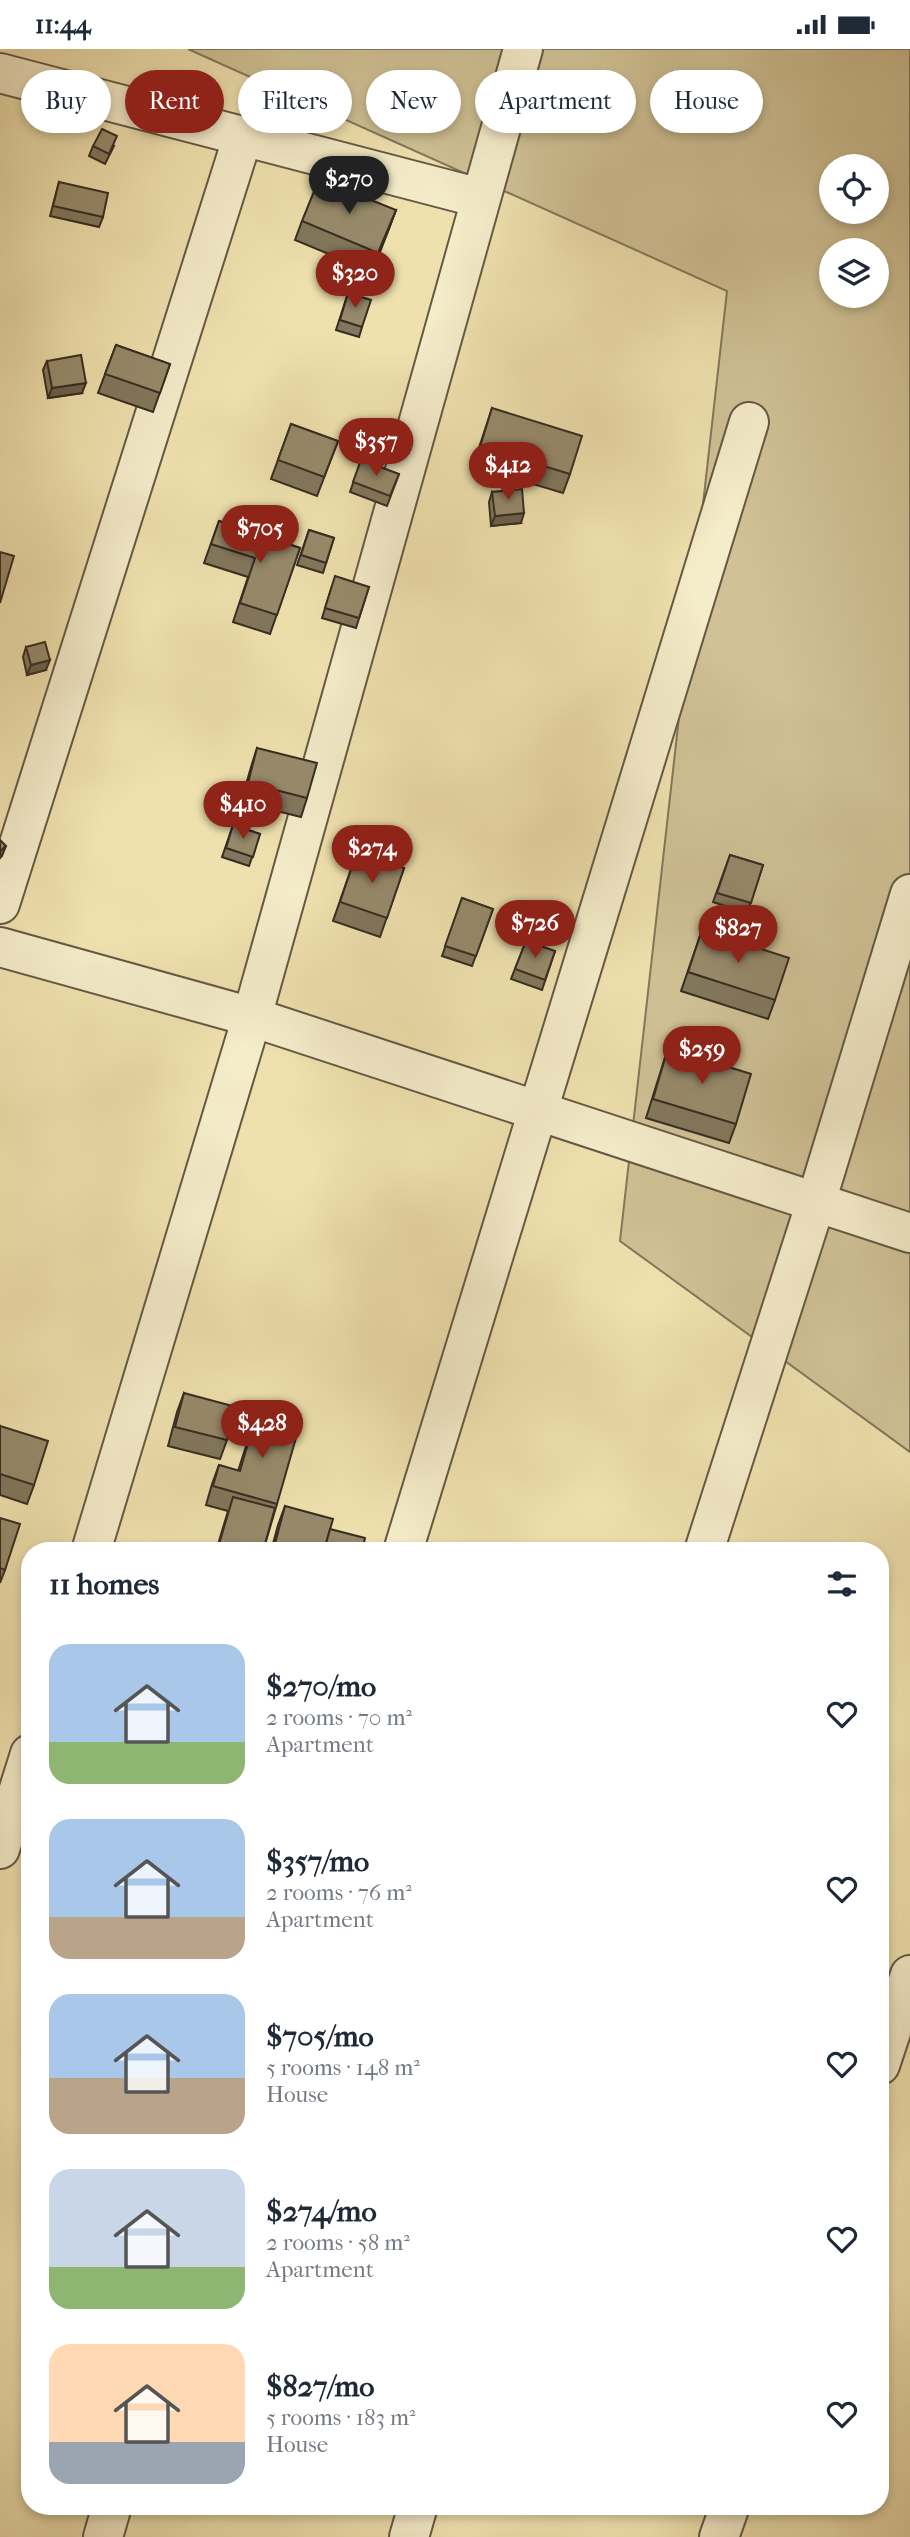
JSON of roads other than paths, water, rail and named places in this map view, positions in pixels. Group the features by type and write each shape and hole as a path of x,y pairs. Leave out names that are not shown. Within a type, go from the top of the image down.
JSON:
{"street":[{"path":"94,1542 252,1017 523,49"},
{"path":"0,73 480,198"},
{"path":"0,904 243,136"},
{"path":"406,1542 749,422"},
{"path":"707,1542 816,1202 910,894"},
{"path":"0,947 252,1017 910,1233"},
{"path":"0,1849 21,1768"},
{"path":"889,2035 900,2000"},
{"path":"103,2537 109,2515"},
{"path":"409,2537 415,2515"},
{"path":"719,2537 727,2515"}]}
